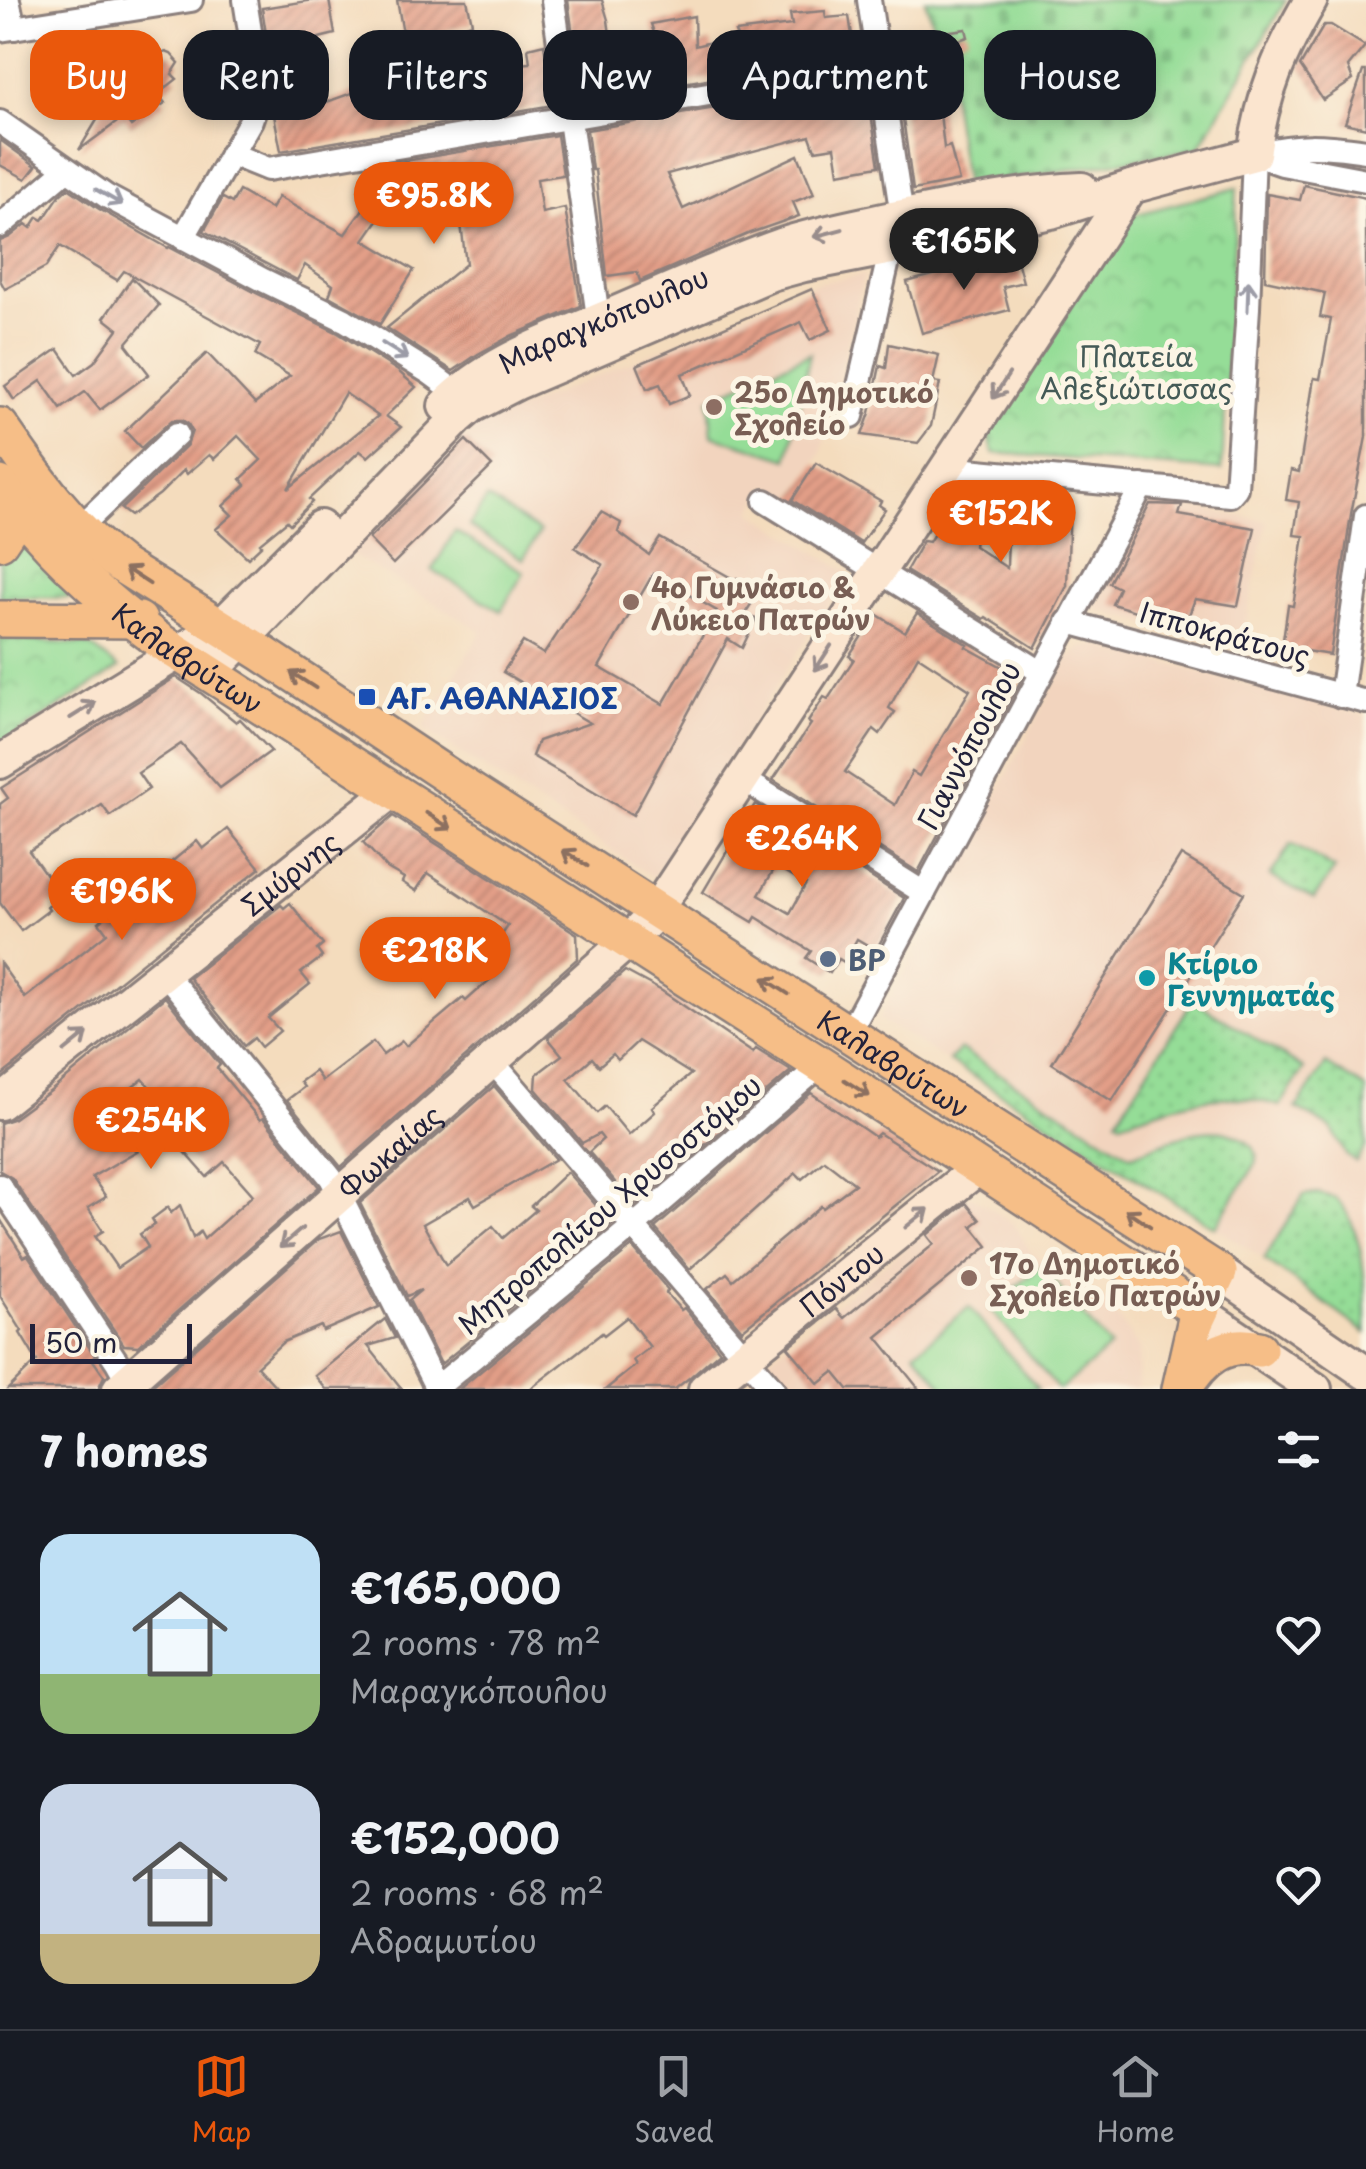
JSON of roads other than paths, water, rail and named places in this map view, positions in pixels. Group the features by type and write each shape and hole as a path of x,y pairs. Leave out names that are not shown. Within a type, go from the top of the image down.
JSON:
{"main road":[{"path":"0,426 78,529 120,565 230,633"},
{"path":"0,542 10,498"},
{"path":"10,498 56,551 132,620"},
{"path":"0,619 132,620"},
{"name":"Καλαβρύτων","path":"132,620 230,633 1219,1272"},
{"name":"Καλαβρύτων","path":"132,620 1199,1311"},
{"path":"1182,1389 1199,1311 1219,1272"},
{"path":"1182,1389 1196,1370 1218,1352 1234,1346 1259,1349"}],"street":[{"path":"8,0 7,29 191,0"},
{"path":"183,238 251,120 260,94 245,0"},
{"path":"553,0 557,30"},
{"path":"869,0 874,30"},
{"path":"948,468 1230,495 1236,488 1254,154 1261,110 1281,52 1311,0"},
{"path":"231,154 268,169 558,120"},
{"path":"570,120 600,333"},
{"path":"852,416 902,216 887,120"},
{"path":"0,122 106,196 345,320 465,399"},
{"path":"1254,154 1294,145 1366,151"},
{"path":"1254,154 1282,164 1366,180"},
{"name":"Μαραγκόπουλου","path":"210,673 230,633 465,399 480,375 502,362 771,274 1052,212 1254,154"},
{"path":"0,226 66,170"},
{"name":"Μαραγκόπουλου","path":"600,333 784,244 1016,194 1131,187"},
{"name":"Φωκαίας","path":"126,1387 627,942 657,910 1131,187"},
{"path":"78,529 177,434"},
{"name":"Γιαννόπουλου","path":"849,1033 1142,486"},
{"path":"766,501 1041,672"},
{"path":"1341,696 1366,516"},
{"name":"Ιπποκράτους","path":"1068,622 1366,702"},
{"name":"Μαραγκόπουλου","path":"0,762 178,653 230,633"},
{"path":"743,779 924,894"},
{"name":"Σμύρνης","path":"0,1103 392,791"},
{"path":"164,972 324,1170 436,1389"},
{"path":"492,1061 773,1389"},
{"name":"Μητροπολίτου Χρυσοστόμου","path":"436,1389 821,1065"},
{"name":"Πόντου","path":"705,1389 978,1168"},
{"path":"0,1186 117,1362 126,1387"},
{"name":"Καλαβρύτων","path":"1219,1272 1366,1373"},
{"name":"Καλαβρύτων","path":"1199,1311 1316,1389"}],"place":[{"name":"25ο Δημοτικό Σχολείο","path":"714,407"},
{"name":"4ο Γυμνάσιο & Λύκειο Πατρών","path":"631,602"},
{"name":"ΑΓ. ΑΘΑΝΑΣΙΟΣ","path":"367,697"},
{"name":"BP","path":"828,959"},
{"name":"Κτίριο Γεννηματάς","path":"1147,978"},
{"name":"17ο Δημοτικό Σχολείο Πατρών","path":"969,1278"}],"park label":[{"name":"Πλατεία Αλεξιώτισσας","path":"1136,371"}]}
